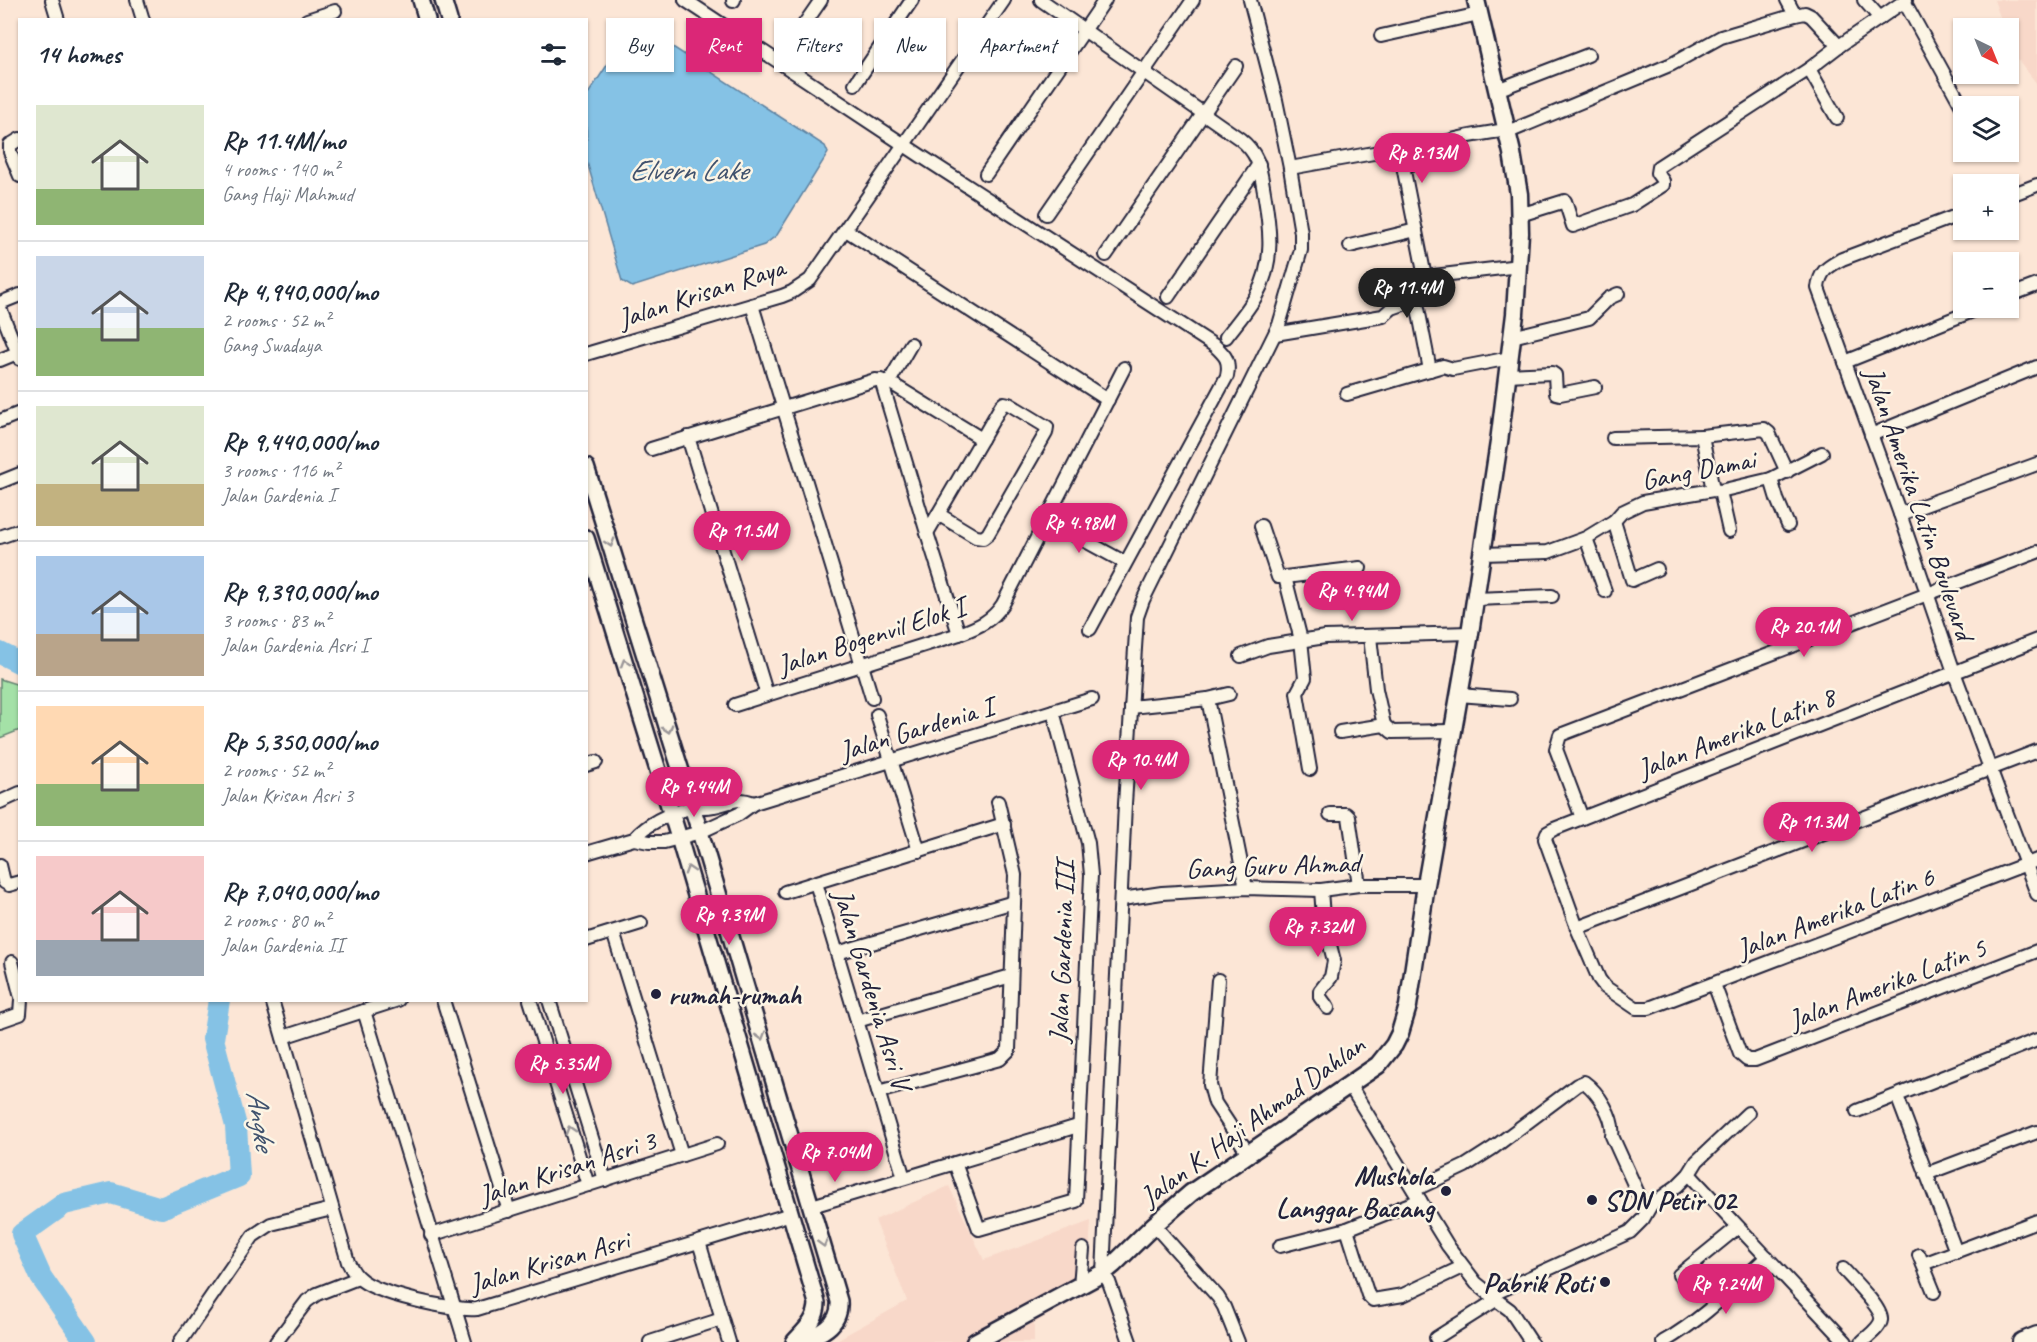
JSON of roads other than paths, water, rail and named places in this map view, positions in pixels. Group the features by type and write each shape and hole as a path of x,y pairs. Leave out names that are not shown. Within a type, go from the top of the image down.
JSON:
{"main road":[{"name":"Jalan K. Haji Ahmad Dahlan","path":"975,1342 1093,1279 1120,1260 1154,1225 1191,1193 1378,1065 1387,1056 1400,1033 1408,1006 1426,885 1470,633 1509,367 1519,266 1519,194 1477,7"},
{"path":"2022,1342 2037,1336"}],"street":[{"path":"52,0 57,18"},
{"path":"137,0 142,18"},
{"path":"421,0 426,18"},
{"path":"443,0 448,18"},
{"path":"685,0 1215,346 1226,356 1229,364 1227,376 1090,629"},
{"path":"809,18 821,0"},
{"path":"855,84 912,0"},
{"name":"Jalan Krisan Raya","path":"588,353 752,305 792,292 801,286 816,271 846,230 1004,0"},
{"path":"1041,0 1203,113 1250,147 1256,154 1269,222 1269,255 1264,277 1255,297 1226,337"},
{"path":"986,174 1105,0"},
{"path":"1046,214 1193,0"},
{"path":"1093,1279 1122,899 1137,617 1139,608 1211,459 1275,333 1298,261 1301,242 1290,168 1276,100 1250,0"},
{"path":"1787,0 1795,15"},
{"path":"1864,0 1880,18"},
{"path":"1520,215 1565,201 1573,226 1632,205 1664,185 1664,181 1657,173 1658,167 1809,69 1905,1 1956,96"},
{"path":"1382,36 1477,7"},
{"path":"313,18 335,10"},
{"path":"1403,166 1425,161 1425,154 1430,148 1440,144 1506,131 1672,64 1721,38 1795,15 1805,13 1811,16 1839,46"},
{"path":"1497,90 1588,55"},
{"path":"1106,255 1236,66"},
{"path":"1809,69 1837,118"},
{"path":"18,140 10,146 10,152 18,171"},
{"path":"1290,168 1396,149 1403,166 1425,277"},
{"path":"1168,297 1259,164"},
{"path":"2019,192 2037,185"},
{"name":"Jalan Amerika Latin Boulevard","path":"1953,217 1842,258 1820,276 1818,288 1900,513 1989,769 2031,862 2037,894"},
{"path":"846,230 1108,400"},
{"path":"1350,246 1416,230"},
{"path":"1430,370 1411,282 1425,277 1519,266"},
{"path":"2019,292 2037,285"},
{"path":"1512,337 1590,318 1609,298 1618,294"},
{"path":"0,303 18,296"},
{"path":"1275,333 1383,316 1392,308 1412,302 1416,298"},
{"path":"752,305 872,698"},
{"path":"0,308 18,356 0,360"},
{"path":"1845,362 1955,318"},
{"path":"885,381 911,344"},
{"path":"1347,393 1446,366 1453,369 1509,367 1552,373 1555,375 1556,393 1560,394 1594,387"},
{"path":"1871,435 2037,367"},
{"name":"Jalan Bogenvil Elok I","path":"735,705 959,634 984,624 997,613 1124,368"},
{"path":"651,449 875,380 885,381 982,439"},
{"path":"885,381 927,533 959,634"},
{"path":"927,533 1000,406 1004,403 1009,404 1047,427 1046,434 988,534 983,538 976,537 938,514"},
{"path":"0,421 18,414"},
{"path":"1613,438 1702,436 1764,429 1769,433 1787,472"},
{"path":"1702,436 1729,531"},
{"path":"688,437 767,695"},
{"name":"Gang Damai","path":"1482,554 1548,552 1586,538 1614,521 1622,512 1643,502 1717,491 1771,479 1822,453"},
{"path":"1900,513 2037,464"},
{"path":"588,472 700,832 839,1301 840,1309 837,1317 827,1329 799,1342"},
{"path":"0,482 18,475"},
{"path":"1771,479 1788,525"},
{"path":"1047,520 1125,562"},
{"path":"1614,521 1632,579 1657,569"},
{"path":"1261,526 1277,575 1285,578 1360,568"},
{"path":"0,537 18,531"},
{"path":"1586,538 1605,591"},
{"path":"588,544 672,814 818,1303 816,1316 794,1342"},
{"path":"1582,818 1556,749 1560,735 2037,552"},
{"path":"1285,578 1301,639 1305,678 1297,693 1310,768"},
{"path":"1475,599 1552,596"},
{"path":"1241,656 1268,646 1301,639 1470,633"},
{"path":"1370,637 1376,688 1384,725 1392,732 1452,731"},
{"name":"Jalan Amerika Latin 8","path":"1577,928 1546,846 1547,833 2037,640"},
{"path":"1131,706 1208,699 1229,694"},
{"path":"1459,695 1510,699"},
{"name":"Jalan Gardenia I","path":"634,839 664,842 700,832 739,814 754,803 1092,699"},
{"path":"1208,699 1246,888"},
{"name":"Jalan Gardenia III","path":"955,1163 979,1229 1074,1203 1076,1199 1091,875 1088,843 1053,711"},
{"path":"877,715 919,851"},
{"path":"1340,732 1384,725"},
{"path":"1577,928 2037,751"},
{"path":"0,802 18,794"},
{"name":"Jalan Gardenia I","path":"634,839 645,827 692,807 714,806 736,799 754,803"},
{"path":"878,1092 1000,1059 1010,1050 1015,875 998,802"},
{"path":"714,806 719,822"},
{"path":"1330,814 1346,814 1349,818 1359,885"},
{"path":"785,892 1004,824"},
{"path":"588,852 634,839"},
{"name":"Jalan Amerika Latin 6","path":"1577,928 1599,979 1605,987 1636,1008 1649,1008 2031,862"},
{"path":"0,866 4,882 9,885 18,883"},
{"name":"Jalan Gardenia Asri V","path":"816,883 904,1178"},
{"name":"Gang Guru Ahmad","path":"1122,899 1162,893 1246,888 1321,890 1359,885 1426,885"},
{"path":"1321,890 1323,917 1334,961 1331,977 1320,991 1320,997 1328,1008"},
{"path":"837,953 1014,902"},
{"path":"588,939 641,923"},
{"path":"613,932 682,1155"},
{"name":"Jalan Amerika Latin 5","path":"1714,984 1740,1053 1747,1060 1755,1060 2037,951"},
{"path":"11,962 18,987"},
{"path":"857,1021 1011,976"},
{"path":"1218,980 1210,1085 1215,1103 1248,1153"},
{"path":"0,1021 21,1014 21,1002"},
{"path":"273,1002 348,1262 358,1278 317,1294 307,1301 276,1342"},
{"path":"283,1037 392,1002"},
{"path":"444,1002 509,1210"},
{"path":"531,1002 588,1185"},
{"path":"550,1002 605,1180"},
{"path":"364,1011 465,1342"},
{"path":"1857,1112 2037,1040"},
{"path":"1280,1246 1347,1229 1417,1195 1493,1148 1584,1082 1596,1094 1611,1120 1614,1128 1612,1136 1646,1211"},
{"path":"1350,1086 1462,1267 1476,1283 1510,1310 1531,1342"},
{"path":"1897,1096 1956,1252"},
{"path":"1436,1338 1493,1297 1630,1232 1643,1219 1646,1211 1689,1174 1697,1161 1748,1113"},
{"path":"811,1205 1078,1126"},
{"path":"1926,1174 2037,1132"},
{"name":"Jalan Krisan Asri 3","path":"431,1235 717,1144"},
{"path":"1689,1174 1846,1342"},
{"path":"800,1192 811,1205 810,1222 802,1225 791,1213 792,1195 800,1192"},
{"path":"180,1342 253,1236 271,1224 332,1209"},
{"name":"Jalan Krisan Asri","path":"358,1278 375,1288 454,1309 477,1309 791,1213"},
{"path":"1934,1292 1921,1260 1956,1252 2037,1221"},
{"path":"1154,1225 1218,1297 1238,1342"},
{"path":"1679,1275 1738,1227"},
{"path":"1347,1229 1368,1295 1372,1300 1403,1295 1462,1267"},
{"path":"699,1242 729,1342"},
{"path":"1083,1249 1093,1279"},
{"path":"1668,1341 1718,1302 1767,1257"},
{"path":"1843,1269 1881,1315 1879,1325 1862,1342"},
{"path":"1093,1279 1109,1282 1130,1342"},
{"path":"650,1342 722,1319"}],"water":[{"name":"Elvern Lake","path":"674,48 686,56 686,72 711,72 825,146 828,153 777,235 764,245 632,287 622,281 588,165 588,94 606,67 606,72 674,72"}],"waterway":[{"name":"Angke","path":"0,653 18,662"},
{"name":"Angke","path":"86,1342 41,1277 22,1234 64,1204 111,1193 161,1208 239,1176 236,1126 213,1039 219,1002"}],"place":[{"name":"rumah-rumah","path":"656,994"},
{"name":"Mushola Langgar Bacang","path":"1446,1191"},
{"name":"SDN Petir 02","path":"1592,1200"},
{"name":"Pabrik Roti","path":"1605,1282"}]}
